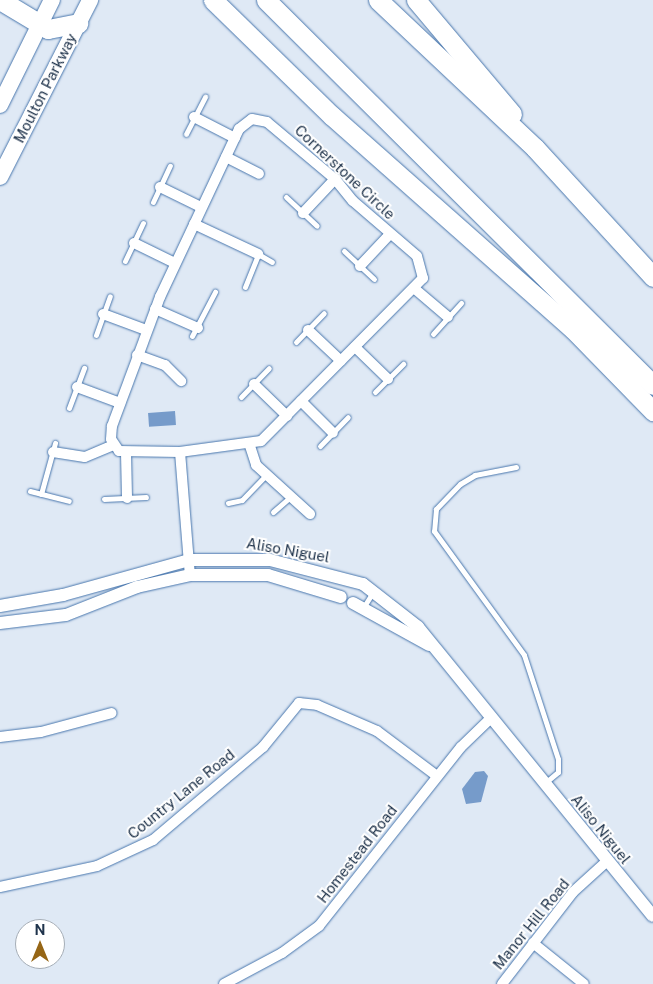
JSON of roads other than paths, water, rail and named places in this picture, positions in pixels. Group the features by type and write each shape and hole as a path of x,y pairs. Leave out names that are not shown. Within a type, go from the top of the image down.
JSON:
{"highway":[{"path":"0,0 39,26 59,30 78,24"},
{"path":"213,0 332,116 573,329 653,411"},
{"path":"266,0 653,385"},
{"path":"378,0 535,148 653,277"},
{"path":"416,0 511,112 535,148"}],"main road":[{"path":"0,105 52,0"},
{"name":"Moulton Parkway","path":"0,177 90,0"}],"street":[{"path":"194,117 235,138"},
{"name":"Cornerstone Circle","path":"114,445 110,433 146,330 201,207 244,123 267,122 336,179 390,234 423,263 423,278 415,289 261,441 250,446 180,452 126,453"},
{"path":"226,156 259,174"},
{"path":"303,213 336,179"},
{"path":"160,187 201,207"},
{"path":"194,224 258,254"},
{"path":"360,266 390,234"},
{"path":"134,243 175,263"},
{"path":"415,289 448,317"},
{"path":"155,309 195,332"},
{"path":"103,314 146,330"},
{"path":"308,330 341,361"},
{"path":"355,347 388,378"},
{"path":"137,355 165,365 181,381"},
{"path":"254,384 287,416"},
{"path":"77,388 120,403"},
{"path":"301,401 333,433"},
{"path":"54,447 85,457 114,445 126,453 127,498"},
{"path":"250,446 256,465 310,514"},
{"path":"180,452 190,575"},
{"name":"Aliso Niguel","path":"0,606 63,595 189,560 270,560 350,578 374,591 418,627 430,645 467,683 606,862 653,916"},
{"path":"268,575 270,560"},
{"name":"Aliso Niguel","path":"0,623 66,615 136,587 190,575 268,575 341,597"},
{"name":"Aliso Niguel","path":"358,606 430,645"},
{"name":"Country Lane Road","path":"0,887 97,866 153,840 263,747 299,703 317,705 377,731 437,776"},
{"path":"0,736 41,732 112,713"},
{"name":"Homestead Road","path":"224,984 282,953 319,926 437,776 492,717"},
{"name":"Manor Hill Road","path":"502,984 573,892 606,862"},
{"path":"533,943 584,984"}],"lane":[{"path":"186,134 205,97"},
{"path":"153,202 170,166"},
{"path":"286,197 317,226"},
{"path":"125,261 143,223"},
{"path":"344,251 374,279"},
{"path":"245,287 258,254 272,262"},
{"path":"195,332 215,292"},
{"path":"96,335 110,296"},
{"path":"433,334 461,303"},
{"path":"296,342 324,313"},
{"path":"374,392 403,364"},
{"path":"69,408 84,368"},
{"path":"241,397 269,368"},
{"path":"320,446 348,417"},
{"path":"41,494 54,447"},
{"path":"516,467 475,476 460,484 436,509 434,531 524,655 558,759 558,772 545,784"},
{"path":"228,503 242,500 266,475"},
{"path":"30,491 69,501"},
{"path":"104,499 146,497"},
{"path":"272,512 290,497"},
{"path":"358,606 374,591"}],"water":[{"path":"175,411 176,425 149,427 148,413"},
{"path":"484,771 488,776 481,802 466,804 462,789 475,772"}]}
